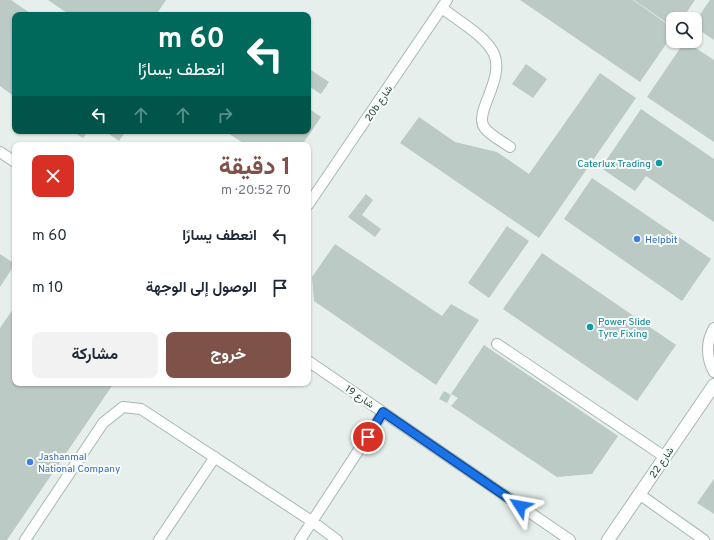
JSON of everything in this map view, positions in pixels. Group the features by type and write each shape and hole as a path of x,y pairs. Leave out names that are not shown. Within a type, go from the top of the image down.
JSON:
{"street":[{"name":"شارع 22","path":"608,540 714,385"}],"lane":[{"path":"445,4 485,41 495,54 496,75 482,114 482,122 486,129 510,147"},
{"name":"20b شارع","path":"311,201 445,4"},
{"path":"0,152 12,160"},
{"path":"714,328 709,342 708,351 714,372"},
{"path":"497,344 665,457"},
{"name":"شارع 19","path":"311,363 570,540"},
{"path":"25,540 103,423 123,407 141,409 313,522 336,540"},
{"path":"300,540 383,412"},
{"path":"159,540 216,457"},
{"path":"639,494 704,540"}],"building":[{"path":"0,0 11,0 29,12 12,12 12,95 0,86"},
{"path":"48,0 166,0 158,12 66,12"},
{"path":"520,0 633,0 666,23 666,44 640,82"},
{"path":"634,0 695,0 687,12 666,12 666,22"},
{"path":"710,0 714,0 714,40 702,32 702,12"},
{"path":"680,48 696,48 714,60 714,142 647,97"},
{"path":"526,64 547,79 533,98 512,84"},
{"path":"311,70 329,82 321,94 311,88"},
{"path":"600,73 636,98 539,238 400,143 419,117 455,142 497,152 529,174"},
{"name":"Caterlux Trading","path":"641,109 714,159 714,222 646,176 635,191 601,168"},
{"path":"311,110 321,117 311,132"},
{"path":"77,134 86,134 83,138"},
{"path":"109,134 124,134 119,141"},
{"path":"230,134 309,134 304,142 242,142"},
{"name":"Helpbit","path":"592,178 711,259 682,301 564,219"},
{"path":"366,194 373,200 362,215 381,229 375,237 348,217"},
{"path":"507,226 529,241 489,298 468,283"},
{"path":"335,244 442,316 451,304 479,320 436,385 314,301 312,277"},
{"name":"Power Slide Tyre Fixing","path":"542,253 676,345 637,401 503,309"},
{"path":"0,254 12,262 12,269 0,287"},
{"name":"Jashanmal National Company","path":"12,310 12,386 112,386 7,540 0,540 0,328"},
{"path":"484,345 618,436 592,474 557,477 451,406 458,398 451,394"},
{"path":"444,391 451,395 447,403 439,399"},
{"path":"714,479 714,514 697,503"}],"place":[{"name":"Caterlux Trading","path":"659,163"},
{"name":"Helpbit","path":"637,239"},
{"name":"Power Slide Tyre Fixing","path":"590,327"},
{"name":"Jashanmal National Company","path":"30,462"}],"route":[{"path":"368,437 383,412 520,506"}]}
